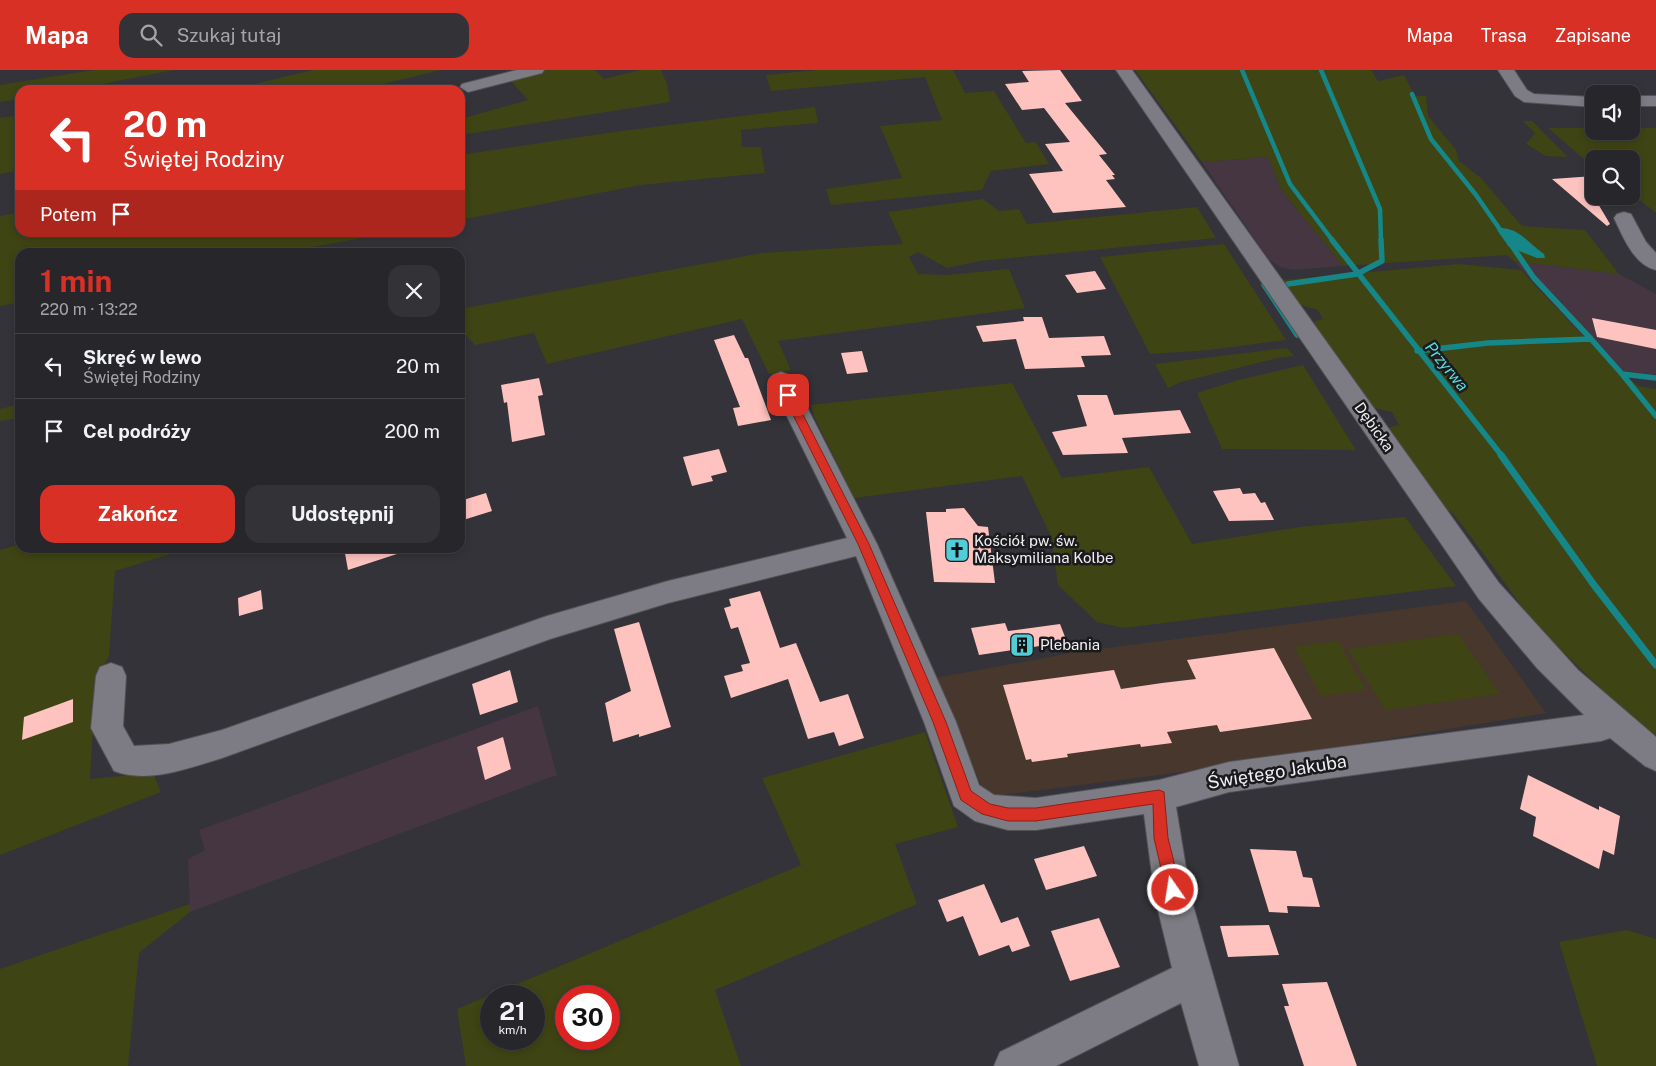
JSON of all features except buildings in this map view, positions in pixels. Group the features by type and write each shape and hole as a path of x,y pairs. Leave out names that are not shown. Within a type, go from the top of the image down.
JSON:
{"street":[{"path":"468,86 536,70"},
{"name":"Dębicka","path":"1124,70 1490,591 1556,670 1608,719 1656,756"},
{"path":"1506,70 1521,93 1530,99 1585,102"},
{"path":"1640,102 1656,101"},
{"path":"1624,218 1637,245 1656,264"},
{"name":"Świętego Jakuba","path":"781,380 864,544 940,722 966,795 987,810 1008,814 1036,814 1159,796 1229,777 1601,727 1608,719"},
{"path":"111,676 107,728 126,760 169,759 222,744 547,628 668,592 864,544"},
{"path":"1159,796 1161,838 1193,977 1218,1066"},
{"path":"1014,1066 1193,977"}],"shaded area":[{"path":"1268,157 1282,191 1343,266 1292,270 1281,267 1269,260 1202,162"},
{"path":"1514,261 1619,274 1656,294 1656,375 1622,371 1579,332"},
{"path":"1466,601 1546,713 1207,769 994,796 982,787 935,678 1077,652"},
{"path":"538,706 557,775 190,912 188,859 205,850 199,830"}],"green space":[{"path":"94,70 174,70 98,85 15,85 15,100 0,102 0,85"},
{"path":"313,70 441,70 380,85 250,85"},
{"path":"546,70 595,70 604,79 640,70 661,70 667,84 670,102 465,134 465,118 528,100 509,79"},
{"path":"816,70 953,70 965,93 994,91 1026,143 1036,142 1049,164 991,171 982,190 831,205 826,189 902,178 880,126 942,120 925,77 771,91 766,75"},
{"path":"1135,70 1371,70 1378,81 1404,75 1415,96 1426,96 1428,116 1456,150 1459,161 1481,178 1522,226 1585,230 1619,274 1514,261 1507,255 1343,266 1282,191 1268,157 1202,162"},
{"path":"815,107 818,123 741,130 742,147 761,147 765,173 641,185 465,219 465,154 614,132"},
{"path":"15,116 15,171 0,174 0,118"},
{"path":"1523,121 1532,121 1568,157 1546,156 1526,144 1535,133"},
{"path":"1548,128 1585,128 1585,140 1640,140 1640,128 1656,128 1656,213 1640,200 1640,150 1585,150 1585,160"},
{"path":"983,199 999,211 1019,209 1027,224 1197,207 1216,238 980,261 947,268 918,252 909,257 918,274 947,275 1009,269 1025,308 778,341 791,370 769,374 742,319 547,364 534,333 475,345 465,334 465,308 762,253 903,244 888,212"},
{"path":"15,213 15,237 368,237 307,248 15,248 15,303 0,306 0,216"},
{"path":"1224,244 1286,340 1210,350 1150,354 1100,257"},
{"path":"1459,264 1521,270 1579,332 1638,386 1656,389 1656,735 1629,716 1555,644 1524,609 1453,514 1437,501 1390,433 1390,427 1399,425 1392,412 1370,407 1314,328 1315,321 1323,319 1317,309 1300,304 1292,296 1282,280"},
{"path":"1287,348 1294,356 1278,358 1181,382 1168,388 1155,364"},
{"path":"1303,365 1356,450 1222,449 1197,393 1238,380"},
{"path":"1012,383 1062,478 1149,467 1192,544 1300,527 1405,517 1456,586 1124,628 1097,622 1058,585 1051,536 1022,476 854,498 814,416 811,405"},
{"path":"15,405 15,419 0,421 0,409"},
{"path":"15,546 15,553 174,553 115,571 109,656 96,680 90,779 153,773 161,792 0,855 0,550"},
{"path":"1458,634 1500,694 1385,710 1348,649"},
{"path":"1338,641 1366,690 1321,696 1294,647"},
{"path":"925,732 958,827 895,844 917,904 715,990 741,1066 466,1066 457,1009 480,999 480,1050 545,1050 545,985 514,985 801,865 762,778"},
{"path":"190,904 190,912 139,953 128,1066 0,1066 0,969"},
{"path":"1627,930 1656,939 1656,1066 1597,1066 1559,942"}],"water":[{"path":"1502,228 1519,234 1544,254 1545,258 1537,258 1509,247 1497,230"}],"waterway":[{"name":"Przyrwa","path":"1242,70 1290,184 1333,241"},
{"path":"1321,70 1380,209 1381,241"},
{"path":"1412,94 1431,139 1476,195 1508,241"},
{"name":"Przyrwa","path":"1332,240 1358,273"},
{"path":"1358,273 1382,261 1381,240"},
{"path":"1508,240 1534,278 1591,339"},
{"path":"1288,284 1358,273"},
{"name":"Przyrwa","path":"1358,273 1419,351"},
{"path":"1264,285 1297,335"},
{"path":"1419,351 1488,343 1591,339"},
{"path":"1591,339 1622,374"},
{"name":"Przyrwa","path":"1419,351 1502,456"},
{"path":"1622,374 1656,378"},
{"path":"1622,374 1656,416"},
{"name":"Przyrwa","path":"1501,455 1594,585 1656,665"}],"place":[{"name":"Kościół pw. św. Maksymiliana Kolbe","path":"957,550"},
{"name":"Plebania","path":"1022,645"}],"route":[{"path":"788,395 864,544 940,722 966,795 987,810 1008,814 1036,814 1159,796 1161,838 1173,890"}]}
